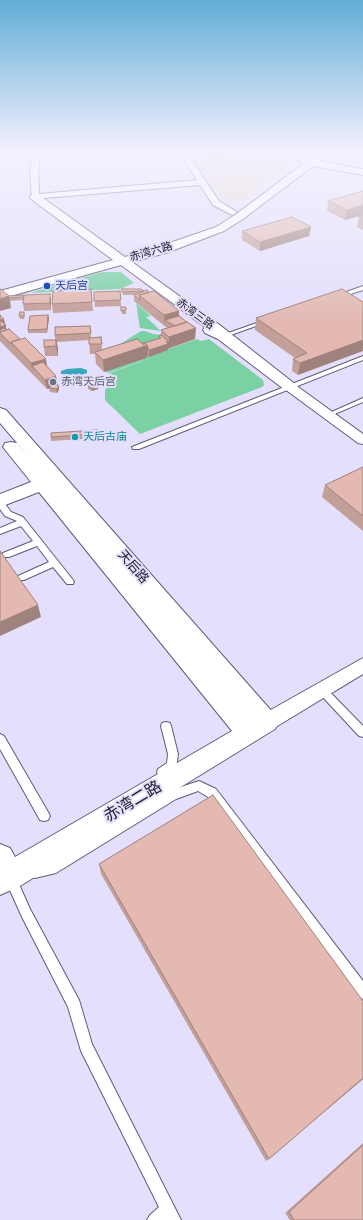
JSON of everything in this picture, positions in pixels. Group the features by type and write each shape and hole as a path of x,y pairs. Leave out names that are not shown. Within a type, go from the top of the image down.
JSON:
{"street":[{"name":"赤湾三路","path":"50,208 210,330 222,336"},
{"path":"226,208 234,212"},
{"name":"赤湾六路","path":"0,295 118,260 193,232 214,223 240,208"},
{"name":"赤湾六路","path":"0,290 162,250 228,225 248,208"},
{"path":"147,278 143,271 143,262 162,250"},
{"name":"赤湾三路","path":"118,260 147,278 216,329 222,336"},
{"path":"222,336 363,440"},
{"name":"天后路","path":"0,413 49,481 257,728"},
{"name":"天后路","path":"0,434 49,481"},
{"path":"0,502 49,481"},
{"path":"257,728 363,665"},
{"name":"赤湾二路","path":"3,871 257,728"}],"lane":[{"path":"333,298 363,288"},
{"path":"222,336 274,318"},
{"path":"136,447 363,358"},
{"path":"328,415 363,400"},
{"path":"0,502 8,514 20,519 70,582"},
{"path":"0,531 22,522"},
{"path":"6,555 38,542"},
{"path":"20,578 55,563"},
{"path":"322,690 363,733"},
{"path":"3,871 30,853 40,844 172,766 173,754 166,726"},
{"path":"0,739 44,816"},
{"path":"3,871 52,869 173,795 199,786 212,793 363,992"},
{"path":"3,871 74,1005 86,1046 170,1215 154,1220"}],"green space":[{"path":"102,272 121,272 134,283 120,289 30,293"},
{"path":"136,303 151,316 146,317 161,331 140,328"},
{"path":"141,331 166,335 159,343 121,346 122,343"},
{"path":"197,339 201,341 209,339 263,380 264,385 140,434 105,400 105,391 110,373 165,353 108,373 106,371"}],"water":[{"path":"81,368 87,370 87,373 81,375 61,374 61,371 67,369"}],"building":[{"path":"343,208 354,208 347,210"},
{"path":"292,217 311,227 260,242 242,231"},
{"path":"1,289 9,296 0,299"},
{"path":"91,289 92,302 52,304 53,291"},
{"path":"122,289 141,289 144,291 122,292"},
{"path":"342,289 363,302 363,340 300,363 293,359 307,353 256,318"},
{"path":"147,290 149,292 139,295 140,300 134,295"},
{"path":"120,291 121,300 94,301 94,292"},
{"path":"154,291 179,311 164,315 139,295"},
{"path":"50,294 50,303 23,304 24,295"},
{"path":"23,295 23,297 9,298 8,296"},
{"path":"121,307 126,307 126,310 121,311"},
{"path":"20,312 24,312 24,316 19,316"},
{"path":"48,315 47,329 28,330 30,316"},
{"path":"179,316 187,322 175,326 165,320"},
{"path":"0,320 6,325 0,327"},
{"path":"187,322 196,328 169,337 161,330"},
{"path":"90,326 91,333 55,335 55,327"},
{"path":"4,328 6,330 0,332 0,330"},
{"path":"9,329 20,339 11,342 11,344 0,333"},
{"path":"161,335 169,342 166,342 168,344 149,350 148,346 144,343 161,338 159,336"},
{"path":"101,337 102,344 89,344 89,338"},
{"path":"25,338 46,359 31,363 11,342"},
{"path":"137,339 145,346 103,360 95,352"},
{"path":"44,340 56,340 56,346 44,347"},
{"path":"43,362 56,376 45,380 32,366"},
{"path":"95,382 98,385 91,387 88,386 88,384"},
{"path":"52,384 57,384 59,387 56,389 49,388"},
{"path":"97,430 97,434 51,437 51,433"},
{"path":"363,467 363,516 325,485"},
{"path":"0,551 38,605 0,622"},
{"path":"213,795 363,1001 363,1078 269,1159 99,864"},
{"path":"363,1145 363,1220 294,1220 289,1212"}],"place":[{"name":"天后宫","path":"47,286"},
{"name":"赤湾天后宫","path":"53,382"},
{"name":"天后古庙","path":"75,437"}]}
